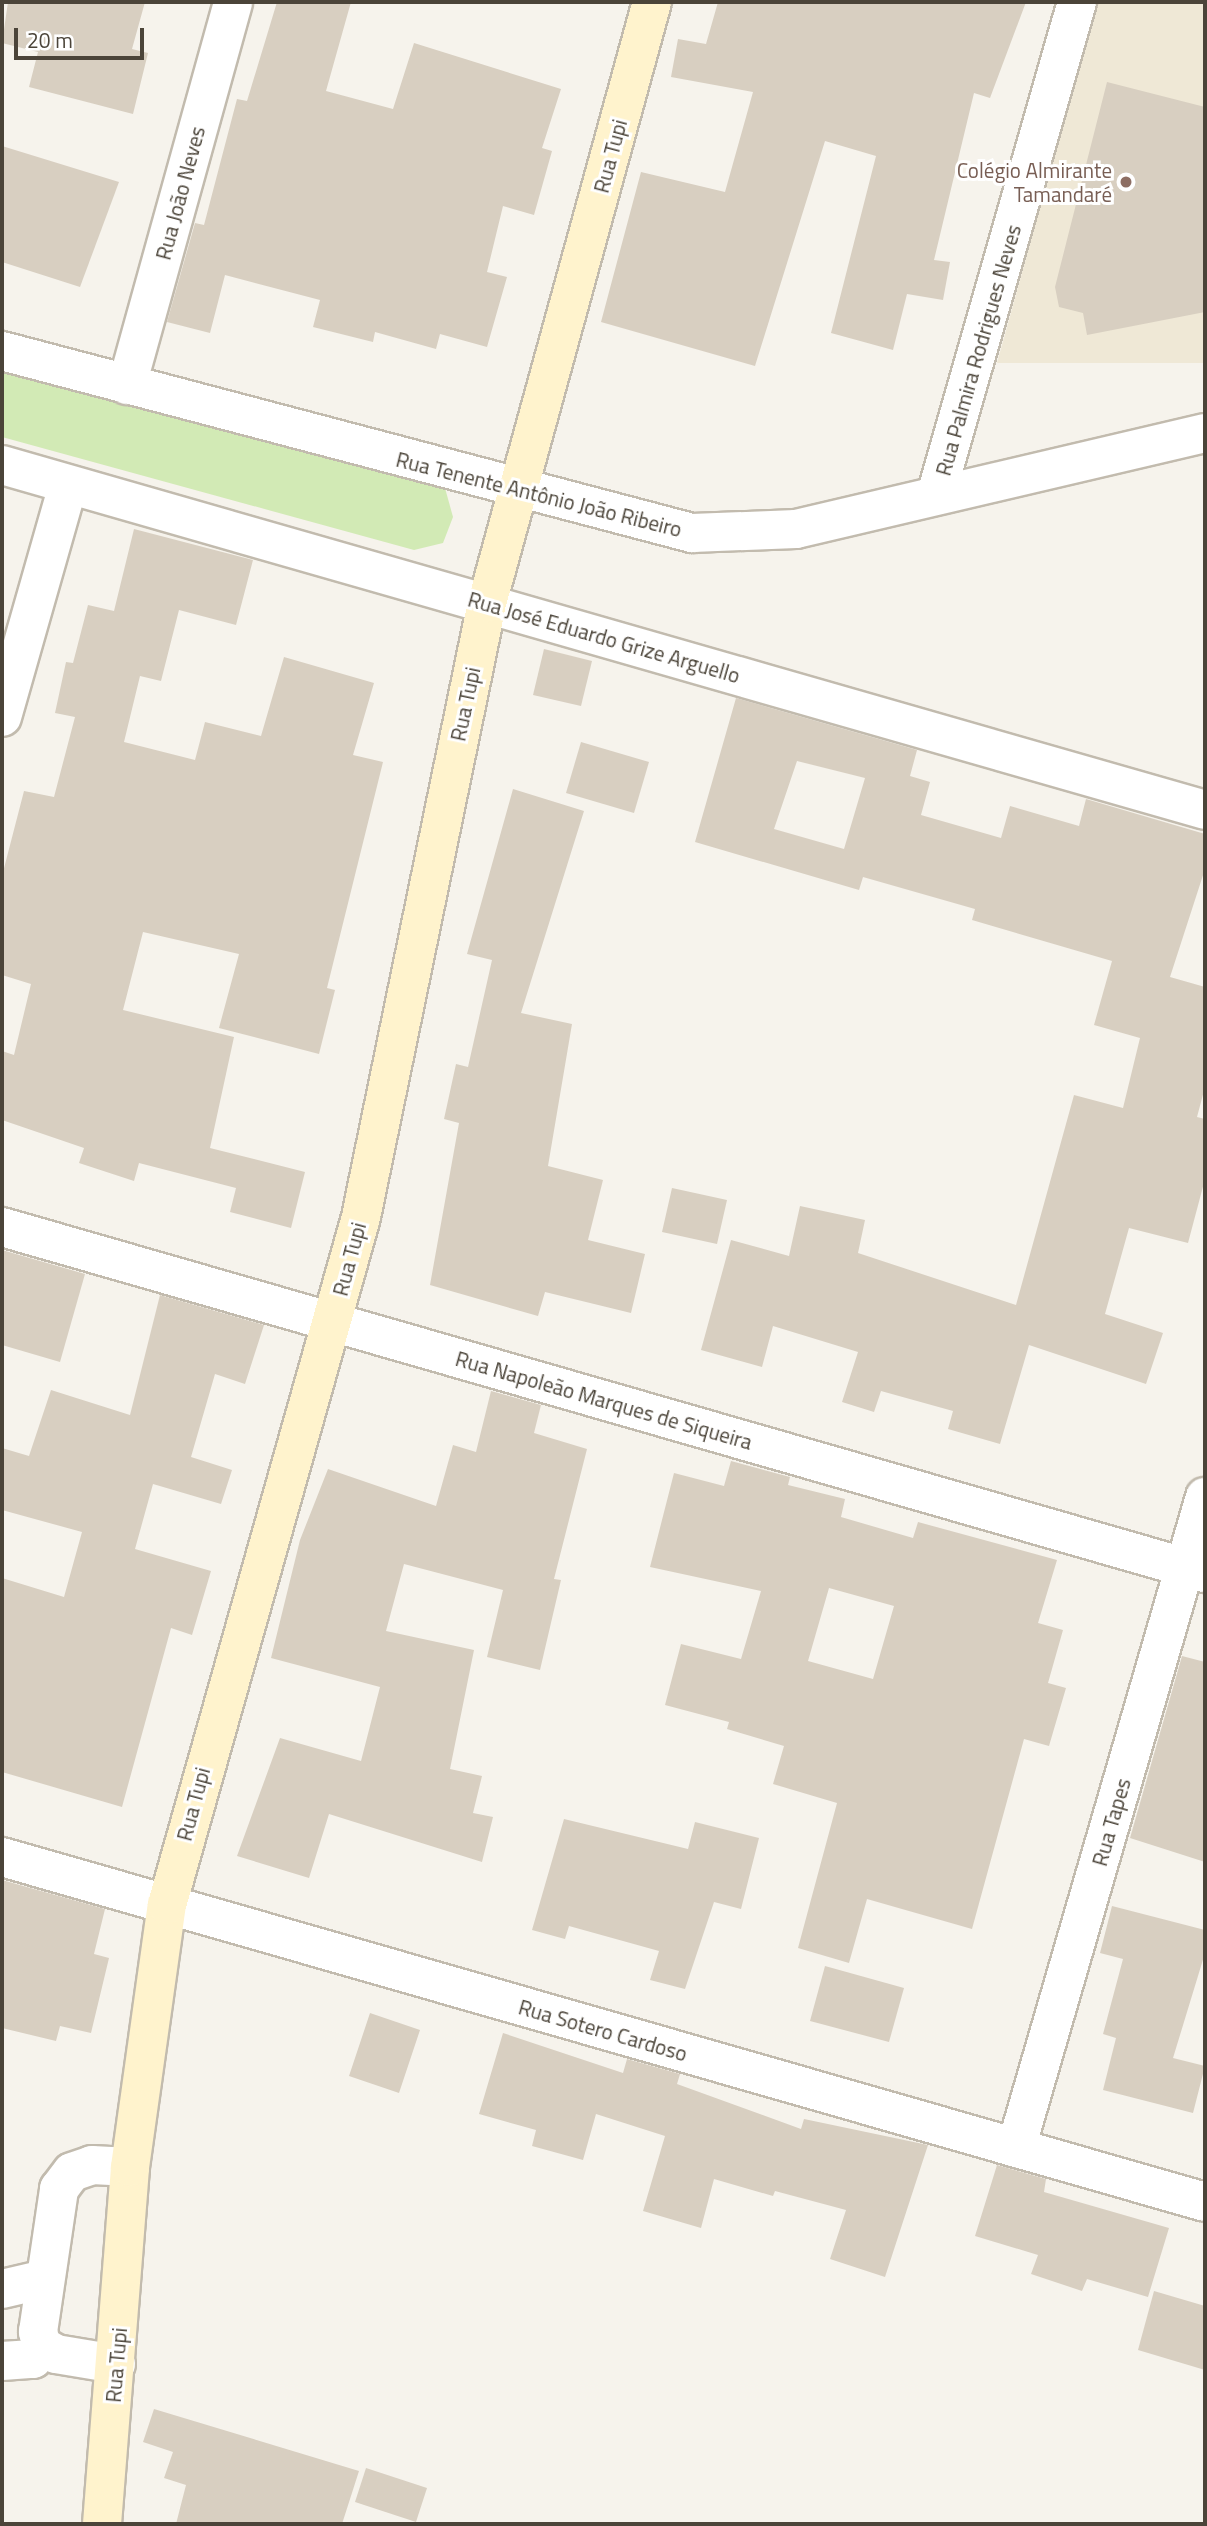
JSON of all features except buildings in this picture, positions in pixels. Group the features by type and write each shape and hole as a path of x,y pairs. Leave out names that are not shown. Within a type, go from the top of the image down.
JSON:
{"street":[{"name":"Rua João Neves","path":"127,385 233,2"},
{"name":"Rua Tupi","path":"102,2524 130,2167 167,1905 333,1322 487,603 652,2"},
{"name":"Rua Palmira Rodrigues Neves","path":"936,495 1077,2"},
{"name":"Rua Tenente Antônio João Ribeiro","path":"2,351 519,492 692,533 796,529 1205,433"},
{"name":"Rua José Eduardo Grize Arguello","path":"2,465 1205,810"},
{"path":"2,717 68,485"},
{"name":"Rua Napoleão Marques de Siqueira","path":"2,1227 1195,1570"},
{"name":"Rua Tapes","path":"1016,2148 1195,1570 1205,1497"},
{"name":"Rua Sotero Cardoso","path":"2,1857 1205,2202"},
{"path":"2,2361 33,2359 42,2346 45,2279 59,2189 72,2172 92,2165 130,2167"},
{"path":"2,2289 45,2279"},
{"path":"42,2346 116,2364"}],"shaded area":[{"name":"Colégio Almirante Tamandaré","path":"1097,2 1205,2 1205,363 997,363"}],"green space":[{"path":"2,368 445,488 453,517 443,543 414,550 2,437"}],"place":[{"name":"Colégio Almirante Tamandaré","path":"1126,182"}]}
